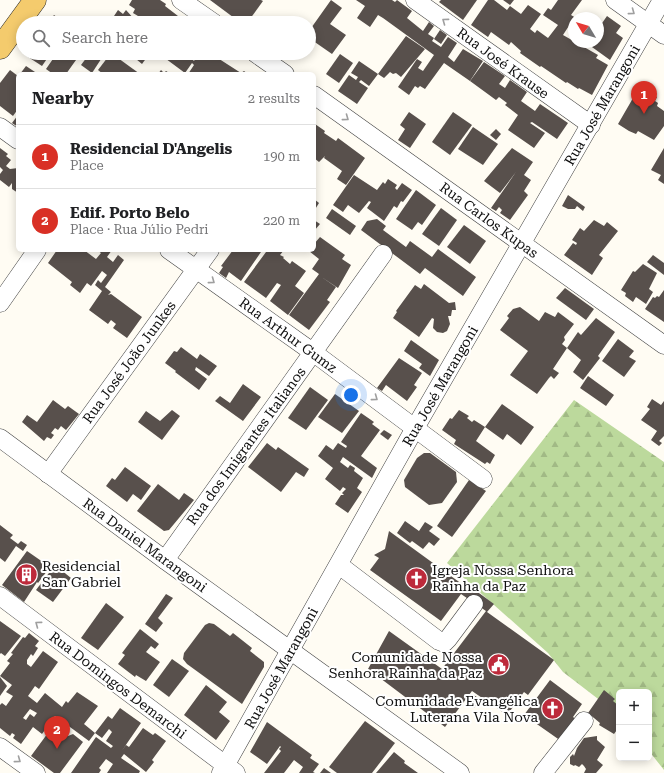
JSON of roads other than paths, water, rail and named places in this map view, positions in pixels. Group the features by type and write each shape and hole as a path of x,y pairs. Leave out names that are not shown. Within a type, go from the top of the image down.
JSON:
{"main road":[{"path":"23,16 35,0"},
{"path":"0,48 16,26"}],"street":[{"path":"181,0 204,16"},
{"name":"Rua José Krause","path":"415,0 591,125"},
{"path":"615,0 664,35"},
{"name":"Rua José Marangoni","path":"228,770 290,651 415,428 662,0"},
{"path":"266,60 282,72"},
{"name":"Rua Carlos Kupas","path":"316,96 664,345"},
{"path":"0,127 16,139"},
{"path":"0,303 36,252"},
{"name":"Rua Arthur Gumz","path":"172,252 314,353 483,479"},
{"name":"Rua José João Junkes","path":"48,474 209,252"},
{"name":"Rua dos Imigrantes Italianos","path":"165,560 314,353 383,254"},
{"name":"Rua Daniel Marangoni","path":"0,438 165,560 460,773"},
{"path":"339,566 439,641 444,643 474,604"},
{"name":"Rua Domingos Demarchi","path":"0,596 228,770"},
{"path":"543,773 584,721"},
{"path":"0,747 36,773"}],"place":[{"name":"Residencial D'Angelis","path":"644,114"},
{"name":"Residencial San Gabriel","path":"27,574"},
{"name":"Igreja Nossa Senhora Rainha da Paz","path":"417,578"},
{"name":"Comunidade Nossa Senhora Rainha da Paz","path":"498,665"},
{"name":"Comunidade Evangélica Luterana Vila Nova","path":"553,709"},
{"name":"Edif. Porto Belo","path":"57,749"}]}
